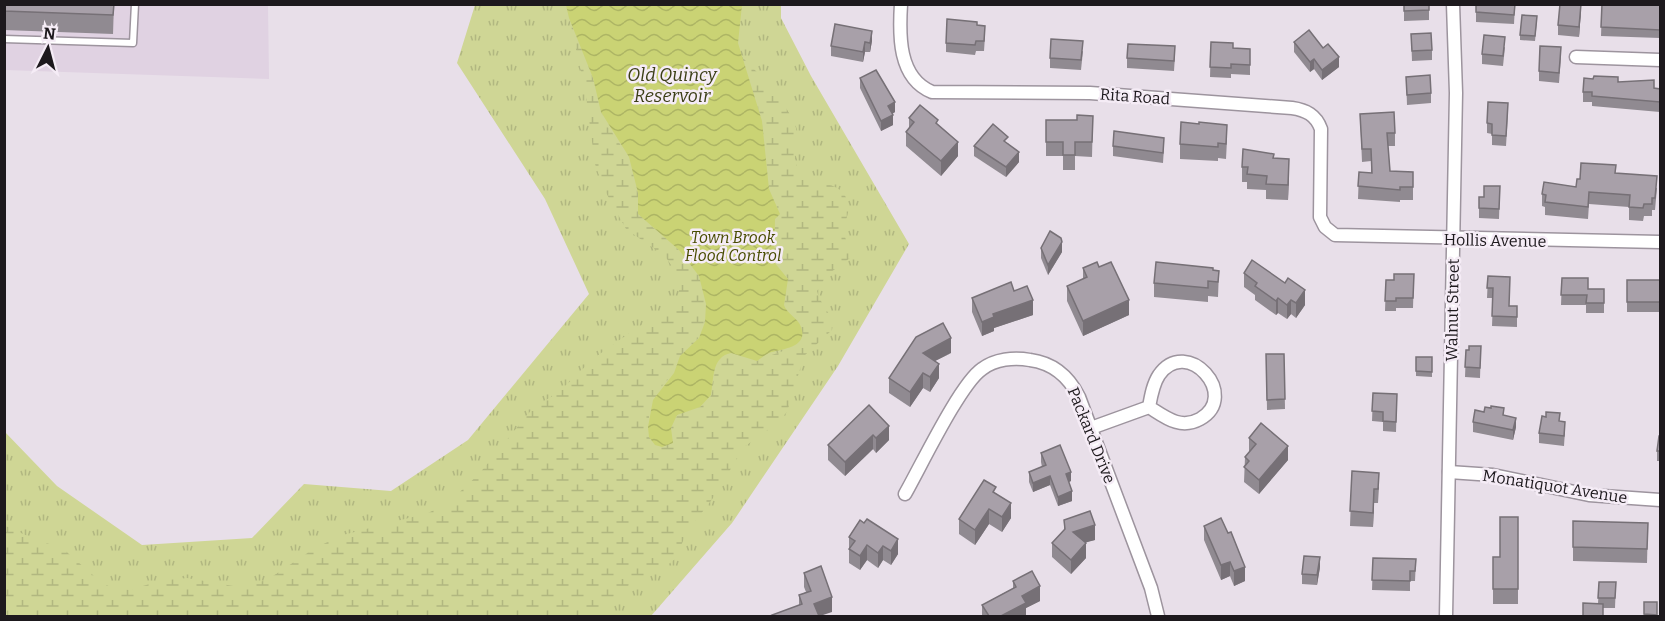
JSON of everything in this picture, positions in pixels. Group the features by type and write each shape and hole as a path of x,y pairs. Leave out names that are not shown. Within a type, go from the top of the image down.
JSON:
{"street":[{"name":"Rita Road","path":"901,4 900,38 903,56 919,85 932,92 1090,93 1292,108 1306,111 1316,118 1321,129 1319,212 1322,223 1330,231"},
{"name":"Walnut Street","path":"1446,616 1456,84 1453,4"},
{"path":"1576,57 1660,60"},
{"name":"Hollis Avenue","path":"1330,231 1349,237 1660,242"},
{"name":"Packard Drive","path":"905,494 968,383 981,369 999,361 1034,360 1058,371 1075,389 1091,428 1151,588 1158,616"},
{"path":"1184,363 1200,367 1213,385 1214,398 1211,408 1204,417 1194,422 1175,423 1149,407 1158,376 1172,365 1184,363"},
{"path":"1091,428 1149,407"},
{"name":"Monatiquot Avenue","path":"1449,472 1493,475 1589,495 1660,500"}],"lane":[{"path":"4,39 134,43 135,4"}],"shaded area":[{"path":"5,5 268,5 269,79 5,70"}],"green space":[{"name":"Town Brook Flood Control","path":"475,5 781,5 781,18 811,76 909,244 838,366 732,523 651,616 5,616 4,431 57,486 142,545 252,538 304,484 391,491 468,440 589,294 545,199 457,63"},
{"path":"569,18 593,78 604,121 629,157 638,193 638,207 646,223 663,234 679,250 699,276 705,293 706,314 702,332 695,343 685,351 674,373 662,386 649,416 649,437 674,439 671,428 677,415 707,402 712,392 717,366 726,354 731,353 757,361 795,345 802,335 796,320 784,305 788,279 774,262 775,219 780,214 769,189 762,121 741,56 771,88 790,115 797,136 795,159 799,170 805,176 841,191 846,196 848,205 844,232 850,258 827,275 817,291 831,320 832,330 804,356 787,412 776,424 744,447 713,498 687,532 675,559 659,572 621,589 595,616 5,616 4,525 38,541 61,547 102,583 115,589 130,590 159,581 187,578 239,587 267,580 312,550 339,536 428,513 448,503 479,474 533,408 559,392 594,358 638,327 669,312 679,298 679,286 673,268 665,256 626,229 604,189 595,164 585,89"}],"water":[{"name":"Old Quincy Reservoir","path":"566,5 742,5 738,43 762,121 769,189 780,214 775,219 774,262 788,279 784,305 800,324 802,334 798,343 787,349 769,353 757,361 731,353 720,359 715,370 711,395 700,407 677,415 671,428 673,443 662,447 655,445 649,437 648,427 653,400 674,373 680,356 699,338 705,322 706,304 699,276 679,250 638,214 638,193 629,157 601,112 593,78"}],"building":[{"path":"4,4 114,4 113,15 4,11"},
{"path":"1404,4 1429,4 1429,10 1404,11"},
{"path":"1476,4 1515,4 1514,15 1476,12"},
{"path":"1560,4 1581,4 1579,27 1558,25"},
{"path":"1602,4 1660,4 1660,30 1601,27"},
{"path":"1522,15 1537,16 1535,36 1520,35"},
{"path":"947,19 977,22 977,25 985,26 984,41 976,41 975,45 946,43"},
{"path":"835,24 872,31 870,43 865,42 863,52 831,46"},
{"path":"1309,30 1323,48 1328,44 1339,57 1322,70 1314,59 1310,62 1294,42"},
{"path":"1431,33 1432,50 1412,51 1411,34"},
{"path":"1484,35 1505,37 1503,56 1482,54"},
{"path":"1051,39 1083,41 1081,60 1050,58"},
{"path":"1211,42 1233,43 1233,48 1250,49 1250,65 1231,64 1231,68 1210,67"},
{"path":"1128,44 1175,46 1174,61 1127,58"},
{"path":"1540,46 1561,47 1559,73 1539,71"},
{"path":"876,70 895,102 888,106 893,115 881,121 860,78"},
{"path":"1430,75 1431,93 1407,95 1406,77"},
{"path":"1594,76 1618,77 1618,82 1654,80 1654,88 1660,89 1660,102 1592,96 1592,92 1583,92 1584,78 1593,79"},
{"path":"1488,102 1508,103 1506,136 1492,135 1492,124 1487,123"},
{"path":"920,105 938,120 936,123 958,142 941,161 906,132 914,122 909,118"},
{"path":"1394,112 1395,133 1387,133 1390,171 1413,172 1413,187 1400,187 1400,190 1358,186 1359,172 1372,173 1371,149 1362,149 1360,114"},
{"path":"1077,115 1093,116 1092,142 1075,142 1075,155 1063,155 1063,142 1046,142 1046,120 1077,120"},
{"path":"1181,122 1227,125 1226,144 1218,143 1218,147 1180,144"},
{"path":"993,124 1008,137 1004,141 1019,152 1006,167 974,146"},
{"path":"1114,131 1164,138 1163,153 1113,146"},
{"path":"1243,149 1274,154 1273,158 1289,159 1288,185 1266,184 1267,176 1247,174 1248,167 1242,167"},
{"path":"1581,163 1616,165 1615,173 1657,176 1655,198 1652,198 1652,204 1644,204 1643,208 1629,207 1630,195 1589,192 1588,207 1545,202 1546,195 1542,194 1544,182 1576,187 1577,179 1580,179"},
{"path":"1484,186 1500,186 1499,209 1479,208 1479,197 1484,197"},
{"path":"1050,231 1061,238 1062,242 1048,265 1041,248"},
{"path":"1252,260 1285,283 1288,278 1305,290 1296,303 1291,300 1287,305 1278,298 1276,301 1255,286 1257,283 1244,273"},
{"path":"1097,262 1099,267 1111,262 1129,300 1083,321 1067,286 1087,277 1083,268"},
{"path":"1156,262 1213,268 1219,271 1218,282 1208,281 1208,288 1154,283"},
{"path":"1394,274 1414,274 1413,298 1396,298 1396,301 1385,301 1386,280 1394,280"},
{"path":"1488,276 1510,277 1509,306 1517,306 1517,317 1492,316 1493,288 1487,288"},
{"path":"1562,278 1588,278 1588,289 1604,289 1604,303 1586,303 1587,295 1561,295"},
{"path":"1627,280 1660,280 1660,302 1627,302"},
{"path":"1011,282 1014,291 1027,286 1033,300 993,314 994,317 982,322 972,298"},
{"path":"943,323 951,338 923,353 939,364 930,377 923,373 910,392 889,378 916,337"},
{"path":"1469,346 1481,346 1480,368 1465,367 1466,350 1469,350"},
{"path":"1266,354 1284,354 1285,399 1267,400"},
{"path":"1416,357 1432,357 1432,372 1416,371"},
{"path":"1373,393 1397,394 1396,422 1383,421 1383,412 1372,411"},
{"path":"869,405 889,426 876,438 873,435 845,462 828,445"},
{"path":"1491,406 1504,408 1503,415 1516,418 1513,430 1473,422 1475,410 1484,412 1485,407 1491,408"},
{"path":"1546,412 1560,413 1559,421 1565,422 1564,436 1539,433 1542,416 1546,417"},
{"path":"1261,423 1288,446 1259,480 1244,467 1249,461 1245,457 1256,444 1249,438"},
{"path":"1659,436 1660,451 1657,451"},
{"path":"1060,445 1071,472 1066,474 1072,491 1058,497 1050,476 1033,483 1029,472 1046,465 1041,453"},
{"path":"1352,471 1379,473 1378,489 1374,489 1373,513 1350,511"},
{"path":"984,480 996,487 993,492 1011,503 1002,517 989,509 975,530 959,519"},
{"path":"1090,511 1095,525 1073,532 1086,543 1071,560 1052,543 1065,529 1064,520"},
{"path":"1500,517 1518,517 1518,589 1493,589 1493,557 1500,557"},
{"path":"1221,518 1228,533 1231,532 1245,567 1234,571 1230,562 1221,565 1204,526"},
{"path":"867,519 898,539 891,551 883,546 878,553 867,545 860,556 849,549 855,541 849,537 860,520 864,523"},
{"path":"1573,521 1648,523 1647,549 1573,547"},
{"path":"1304,556 1320,557 1317,575 1302,574"},
{"path":"1373,558 1416,559 1415,571 1410,571 1410,581 1372,580"},
{"path":"821,566 832,597 814,604 819,616 773,616 802,604 799,595 811,591 804,573"},
{"path":"1032,571 1040,586 1022,596 1026,603 1001,616 989,616 982,605 1016,587 1013,581"},
{"path":"1599,582 1616,582 1615,598 1598,598"},
{"path":"1644,602 1657,602 1657,615 1644,614"},
{"path":"1583,603 1603,604 1603,616 1583,616"}]}
